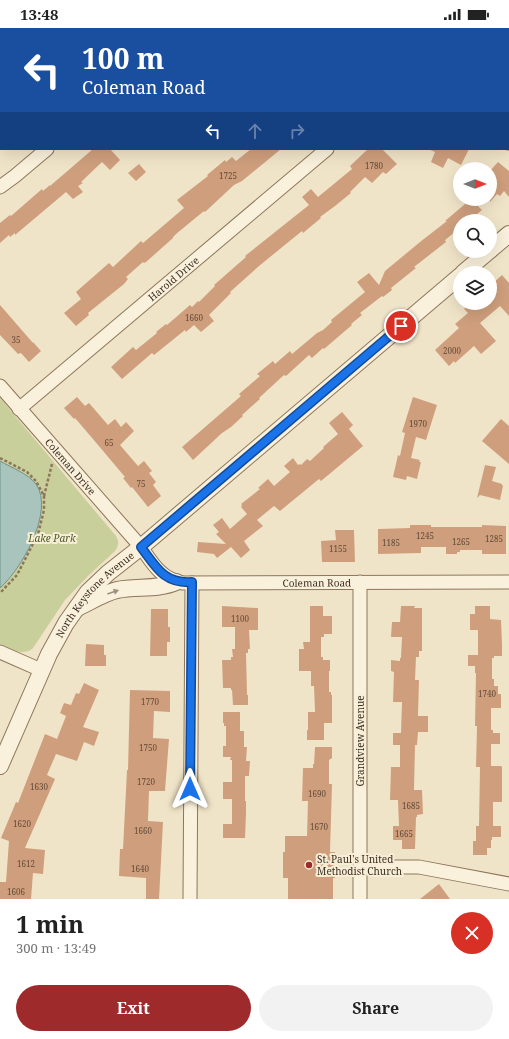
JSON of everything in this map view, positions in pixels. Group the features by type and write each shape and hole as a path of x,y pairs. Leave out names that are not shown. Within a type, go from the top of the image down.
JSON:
{"street":[{"path":"0,187 46,150"},
{"name":"Harold Drive","path":"19,409 326,150"},
{"path":"497,245 509,234"},
{"path":"472,266 481,258"},
{"name":"North Keystone Avenue","path":"0,766 41,670 56,640 88,592 108,572 141,547 453,282"},
{"name":"Coleman Drive","path":"0,386 141,547"},
{"path":"141,547 160,572 176,582"},
{"path":"78,608 117,590 159,586 176,582"},
{"name":"Coleman Road","path":"176,582 509,582"},
{"path":"190,899 192,582"},
{"name":"Grandview Avenue","path":"360,582 360,899"},
{"path":"0,652 41,670"},
{"path":"361,866 419,867 509,884"}],"path":[{"path":"0,458 27,472 36,481 44,496"},
{"path":"0,593 17,575 38,534 44,510 44,496 52,462"}],"green space":[{"name":"Lake Park","path":"0,398 116,536 118,542 115,551 65,600 33,648 25,652 13,650 0,644"}],"water":[{"path":"0,461 24,474 36,484 41,495 41,509 33,539 26,554 17,568 0,588"}],"building":[{"path":"92,150 111,150 120,160 110,170 102,162 81,182 83,183 78,186 83,192 73,199 66,192 15,235 15,233 10,237 9,235 0,243 0,223 10,215 11,216 42,189 43,191"},
{"path":"250,150 280,150 242,181 234,185 205,212 204,211 176,234 146,262 143,262 126,277 128,279 124,284 88,313 89,315 76,326 64,313 81,299 76,292 109,263 113,267 141,241 143,243 184,208 177,200 208,176 207,175 225,160 226,162 232,157 236,161"},
{"path":"367,150 383,150 397,164 386,174 383,172 372,183 365,177 350,192 351,193 320,217 321,218 303,233 302,231 259,266 230,292 231,293 209,315 214,321 201,332 194,325 186,332 185,330 154,355 152,353 122,379 111,367 133,347 136,350 190,305 192,307 198,301 199,302 215,286 214,285 246,257 245,256 309,205 302,197 311,189 318,197 352,169 350,166"},
{"path":"430,150 468,150 462,162 455,162 448,158 443,168 431,162 435,152"},
{"path":"498,162 509,171 509,197 504,191 500,196 497,194"},
{"path":"139,164 146,172 136,181 128,173"},
{"path":"463,206 478,206 482,210 477,214 453,214"},
{"path":"453,214 453,234 445,240 446,242 414,267 416,268 391,288 392,290 360,313 362,315 324,349 323,348 312,358 309,355 286,376 284,375 242,415 243,416 193,460 182,447 241,396 239,394 260,376 257,374 273,361 275,364 290,351 292,354 317,333 323,330 332,322 331,320 365,292 357,282 369,273 379,285 385,271 447,221 445,221"},
{"path":"502,275 509,283 509,316 500,306 497,309 497,280"},
{"path":"0,305 41,351 29,362 21,353 18,354 0,335"},
{"path":"465,310 495,310 480,323 496,341 481,354 474,346 455,363 454,361 449,366 435,350 459,328 455,324 468,313"},
{"path":"77,397 85,406 89,403 108,425 115,419 121,427 126,422 134,431 120,445 138,466 144,461 152,471 149,473 156,482 153,485 161,496 148,507 132,487 131,488 123,478 125,477 93,439 75,418 74,419 64,408"},
{"path":"413,397 437,405 426,440 416,437 411,458 420,460 419,462 421,462 417,479 407,476 406,480 393,477 398,455 400,456 405,433 402,432"},
{"path":"342,412 353,425 349,429 363,446 321,481 319,479 280,511 274,506 257,520 263,526 244,541 250,550 241,558 231,547 217,558 214,554 197,552 198,542 226,544 216,534 219,532 213,525 222,518 230,529 247,514 241,507 241,504 260,489 258,488 268,479 274,486 290,472 284,466 293,458 298,465 301,465 307,459 310,461 338,434 329,423"},
{"path":"501,419 509,426 509,464 482,441"},
{"path":"485,465 496,467 492,481 502,484 503,486 500,500 480,495 477,498"},
{"path":"410,525 431,525 431,527 482,527 482,525 506,526 506,554 482,554 482,550 460,550 457,554 446,554 446,547 421,547 421,553 378,554 378,529 410,528"},
{"path":"335,530 354,530 355,562 322,562 321,541 336,540"},
{"path":"222,606 258,608 258,630 249,630 250,649 248,649 248,653 246,653 248,705 233,705 231,688 223,688 222,660 231,660 231,657 233,657 232,649 235,649 235,627 222,627"},
{"path":"310,606 323,606 323,616 332,616 332,634 324,634 324,637 321,637 321,657 323,657 323,660 330,660 329,692 331,692 332,695 332,723 324,723 324,740 307,740 308,712 315,712 314,686 311,686 311,671 299,671 299,649 304,649 303,642 310,642"},
{"path":"401,606 415,606 414,608 422,608 422,651 419,651 419,657 416,657 415,680 419,680 418,716 428,716 428,732 418,732 417,745 415,745 414,790 422,790 423,814 417,815 416,817 415,849 402,849 402,840 393,840 393,826 399,826 398,800 390,800 391,767 400,767 400,745 393,745 393,733 401,733 402,702 393,702 394,672 391,671 391,660 400,661 402,637 391,637 392,622 400,622"},
{"path":"475,606 490,606 490,619 501,620 502,656 494,656 494,658 492,658 492,679 494,679 494,686 498,686 498,694 501,694 501,708 491,708 491,730 493,730 493,733 500,733 500,744 491,744 491,766 502,767 502,802 493,802 493,826 501,826 501,837 492,837 491,848 487,848 487,855 473,855 473,841 476,841 476,826 479,826 480,767 476,767 476,673 475,666 468,666 468,655 478,655 478,630 470,630 470,614 475,614"},
{"path":"151,609 168,609 170,642 167,642 167,656 150,656"},
{"path":"86,644 104,645 106,666 85,666"},
{"path":"84,683 99,690 83,727 99,732 94,746 84,742 77,761 56,754 47,775 55,779 25,848 45,850 43,874 33,873 31,899 0,899 0,882 6,882 9,841 1,838 16,802 18,803 45,734 57,739 66,716 60,713 64,703 71,705 76,693 79,694"},
{"path":"130,690 170,691 170,712 154,711 153,738 169,739 165,791 149,791 148,821 163,822 159,899 146,899 146,878 119,876 120,849 123,849 128,770"},
{"path":"223,712 240,712 240,731 244,731 244,747 247,747 246,761 250,761 249,776 245,776 245,838 223,838 223,824 232,824 232,799 223,799 223,782 232,782 232,760 230,760 231,757 223,757 223,746 226,746 226,726 224,726 223,723"},
{"path":"315,747 332,747 332,758 329,760 329,784 332,784 330,852 335,852 333,899 288,899 288,878 283,878 283,852 285,852 285,836 307,836 308,801 302,801 303,768 313,768"},
{"path":"439,884 450,899 420,899"}],"place":[{"name":"St. Paul's United Methodist Church","path":"309,865"}],"route":[{"path":"190,789 192,582 176,582 166,577 160,572 141,547 212,485 401,326"}]}
